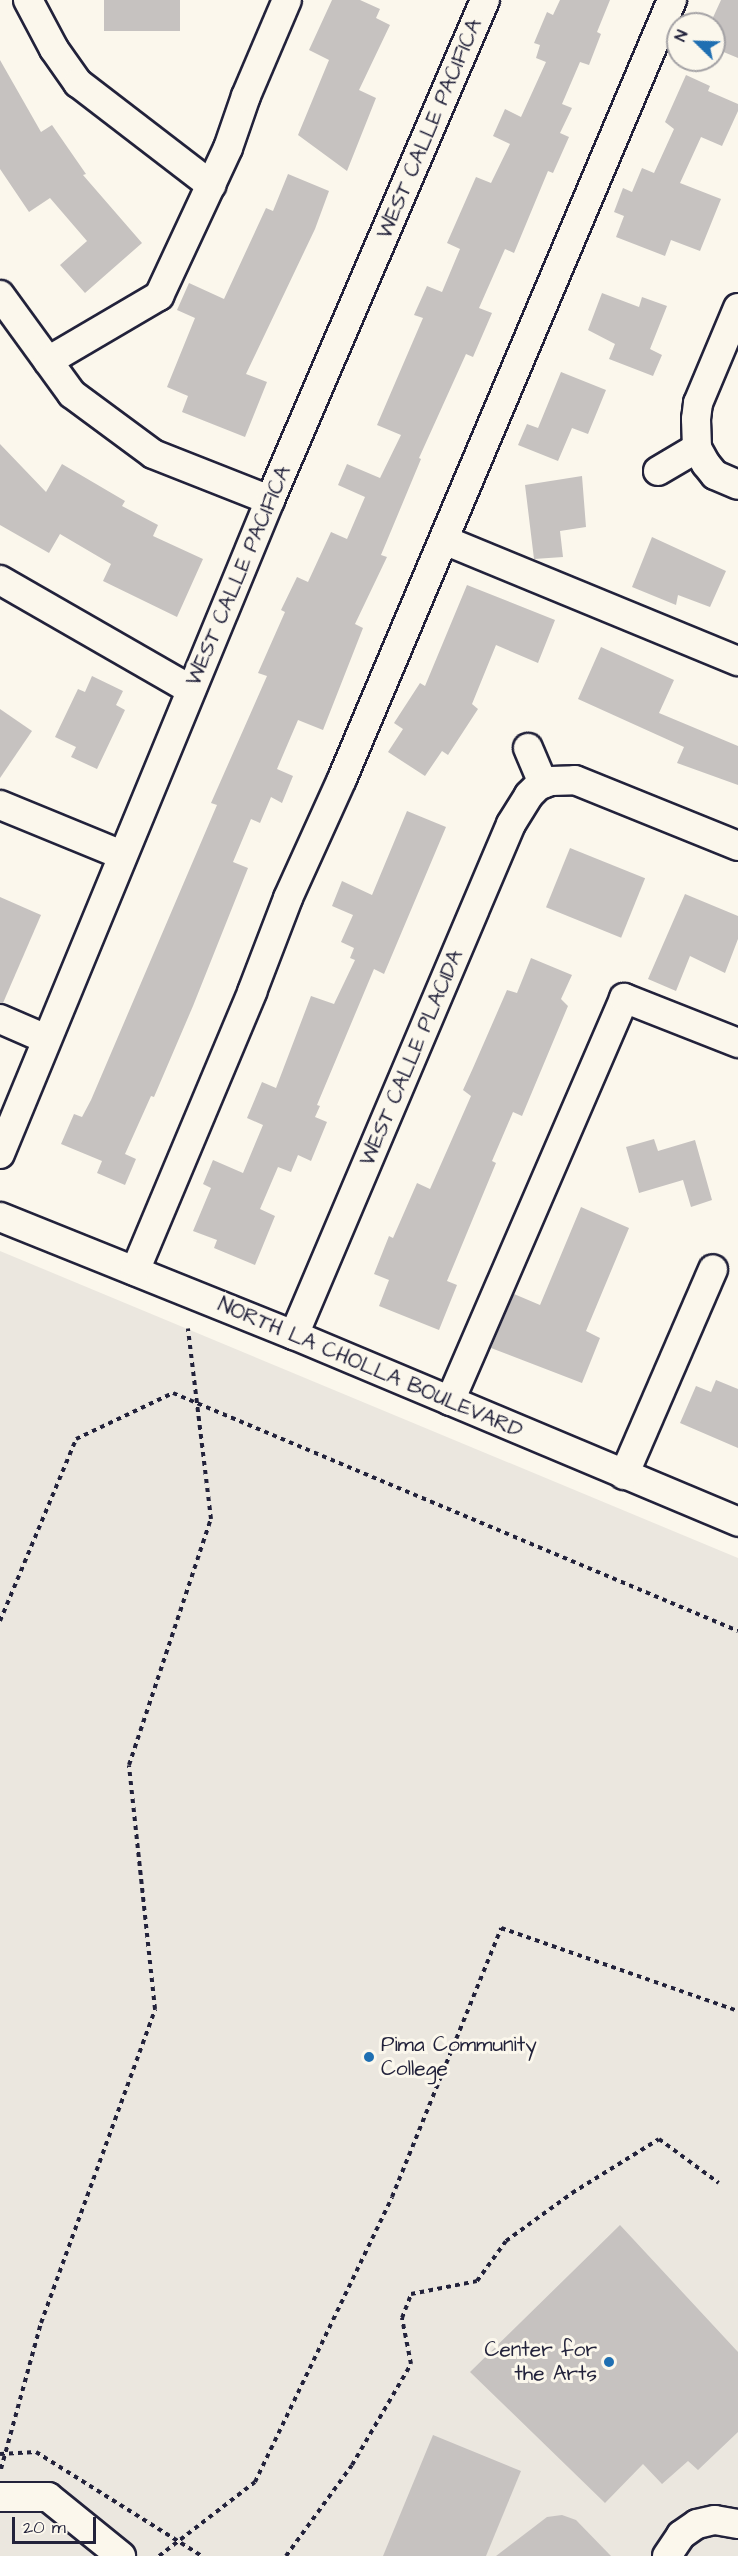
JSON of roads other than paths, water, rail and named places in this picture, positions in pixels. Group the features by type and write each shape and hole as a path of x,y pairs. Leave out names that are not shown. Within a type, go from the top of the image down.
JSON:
{"street":[{"path":"28,0 54,49 78,83 211,185"},
{"path":"48,361 159,296 228,148 246,96 287,0"},
{"name":"WEST CALLE PACIFICA","path":"0,1154 270,500 485,0"},
{"path":"135,1271 288,898 342,779 672,0"},
{"path":"0,294 72,394 153,454 270,500"},
{"path":"738,310 698,403 696,419 697,448 706,464 716,475 738,485"},
{"path":"658,471 697,448"},
{"path":"444,540 738,661"},
{"path":"0,580 191,690"},
{"path":"528,748 541,785 563,778 575,780 738,846"},
{"name":"WEST CALLE PLACIDA","path":"294,1335 511,824 529,795 541,785"},
{"path":"0,805 122,855"},
{"path":"450,1401 624,998 738,1043"},
{"path":"0,1019 46,1039"},
{"name":"NORTH LA CHOLLA BOULEVARD","path":"0,1217 294,1335 738,1522"},
{"path":"624,1475 713,1269"},
{"path":"0,2497 48,2497 121,2556"},
{"path":"667,2556 681,2535 696,2524 715,2520 738,2524"}],"place":[{"name":"Pima Community College","path":"369,2057"},
{"name":"Center for the Arts","path":"609,2362"}]}
